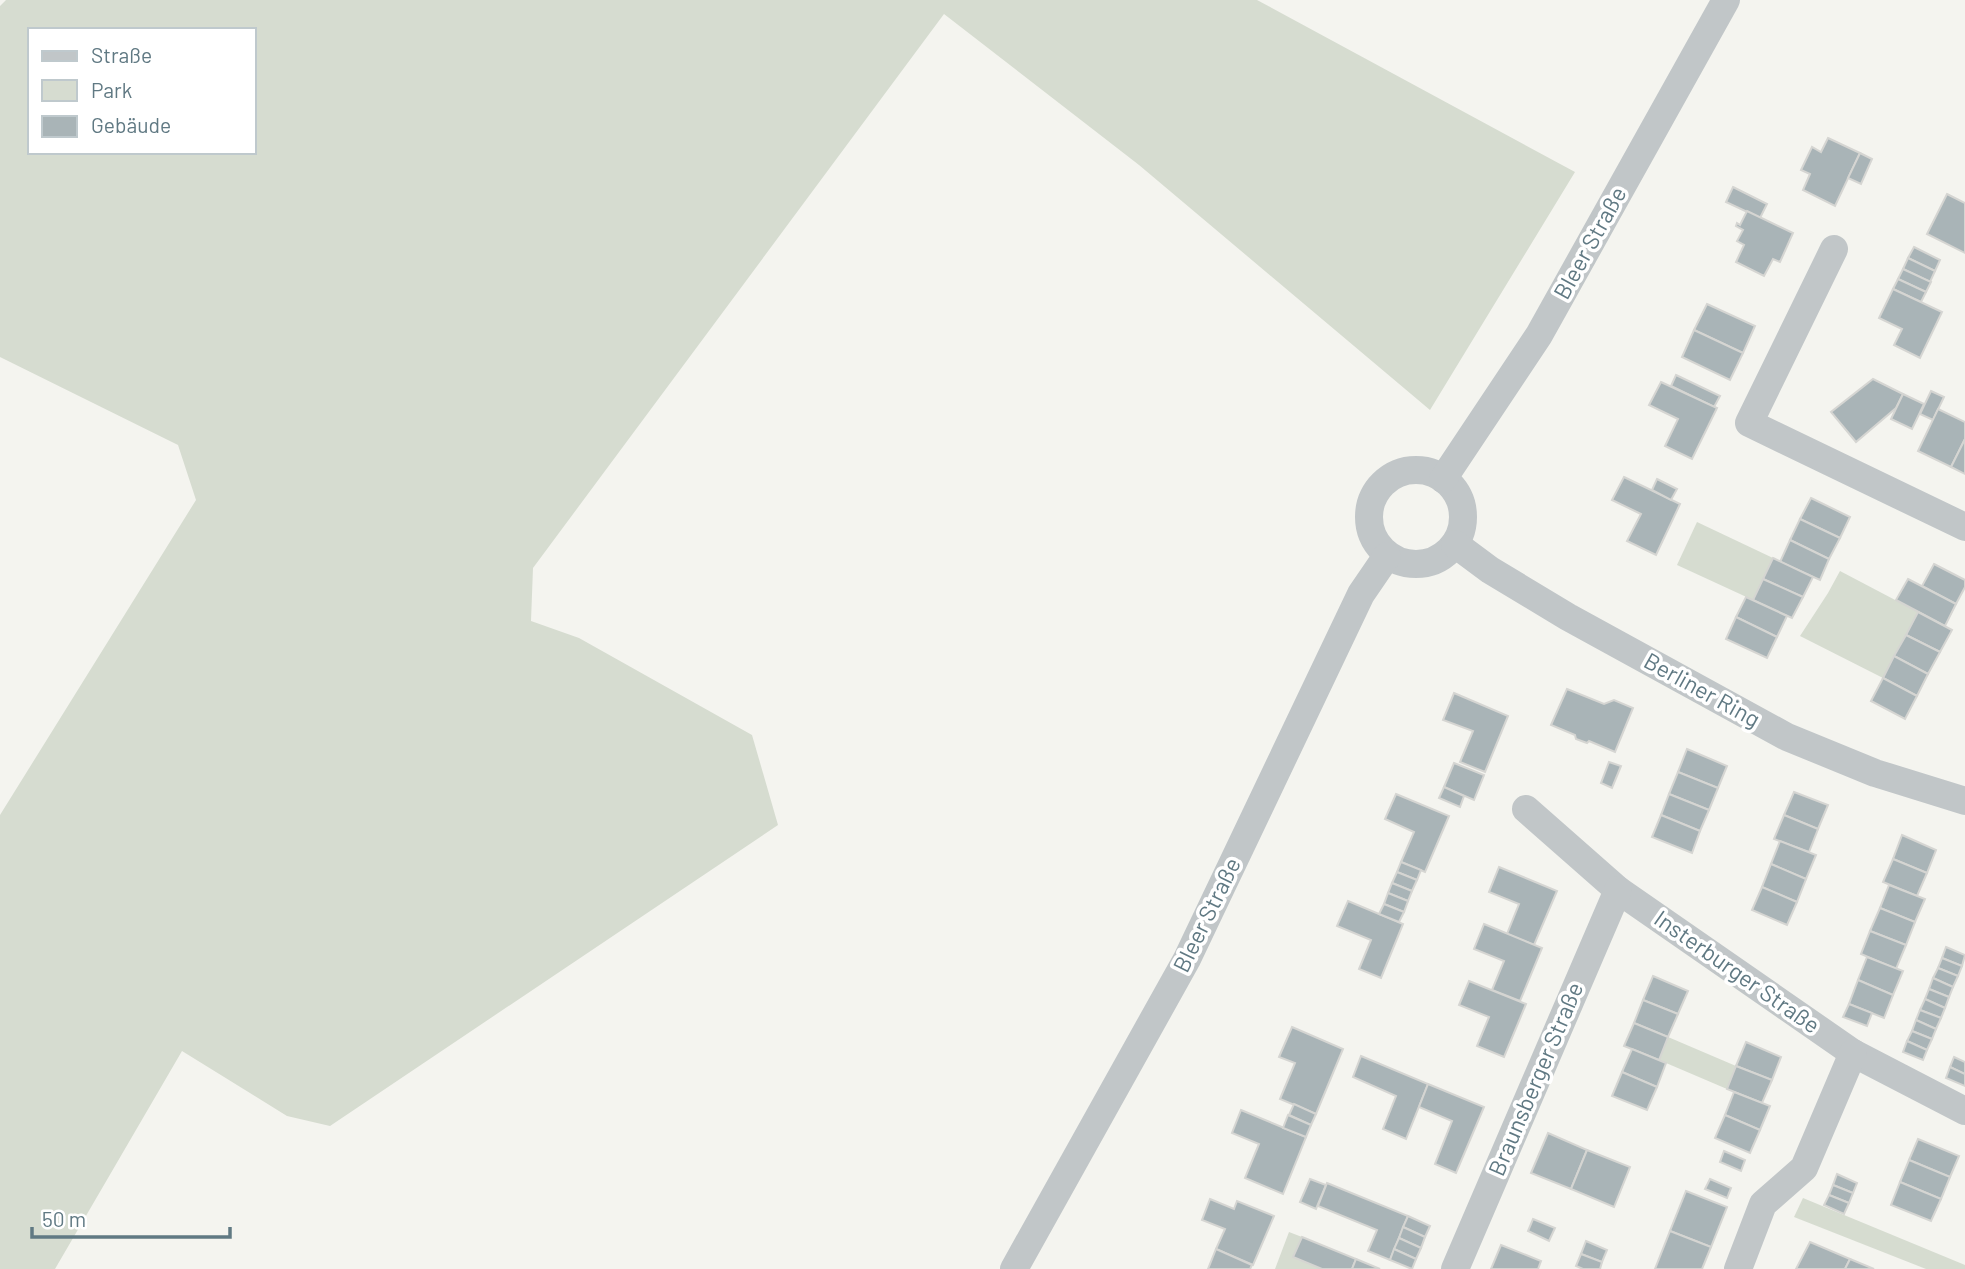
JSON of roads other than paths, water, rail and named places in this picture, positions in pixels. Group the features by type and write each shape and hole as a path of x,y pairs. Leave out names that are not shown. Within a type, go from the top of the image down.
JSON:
{"street":[{"name":"Bleer Straße","path":"1443,479 1539,335 1726,0"},
{"path":"1834,249 1749,423 1965,527"},
{"path":"1418,470 1443,479 1452,487 1462,509 1463,521 1455,544 1439,559 1418,565 1407,564 1387,556 1371,534 1368,521 1373,495 1381,484 1405,471 1418,470"},
{"name":"Berliner Ring","path":"1455,544 1490,570 1568,617 1787,737 1874,774 1965,801"},
{"name":"Bleer Straße","path":"1014,1269 1187,959 1361,594 1387,556"},
{"name":"Insterburger Straße","path":"1526,808 1618,890 1853,1053 1965,1111"},
{"name":"Braunsberger Straße","path":"1455,1269 1618,890"},
{"path":"1738,1269 1763,1204 1804,1168 1853,1053"}]}
